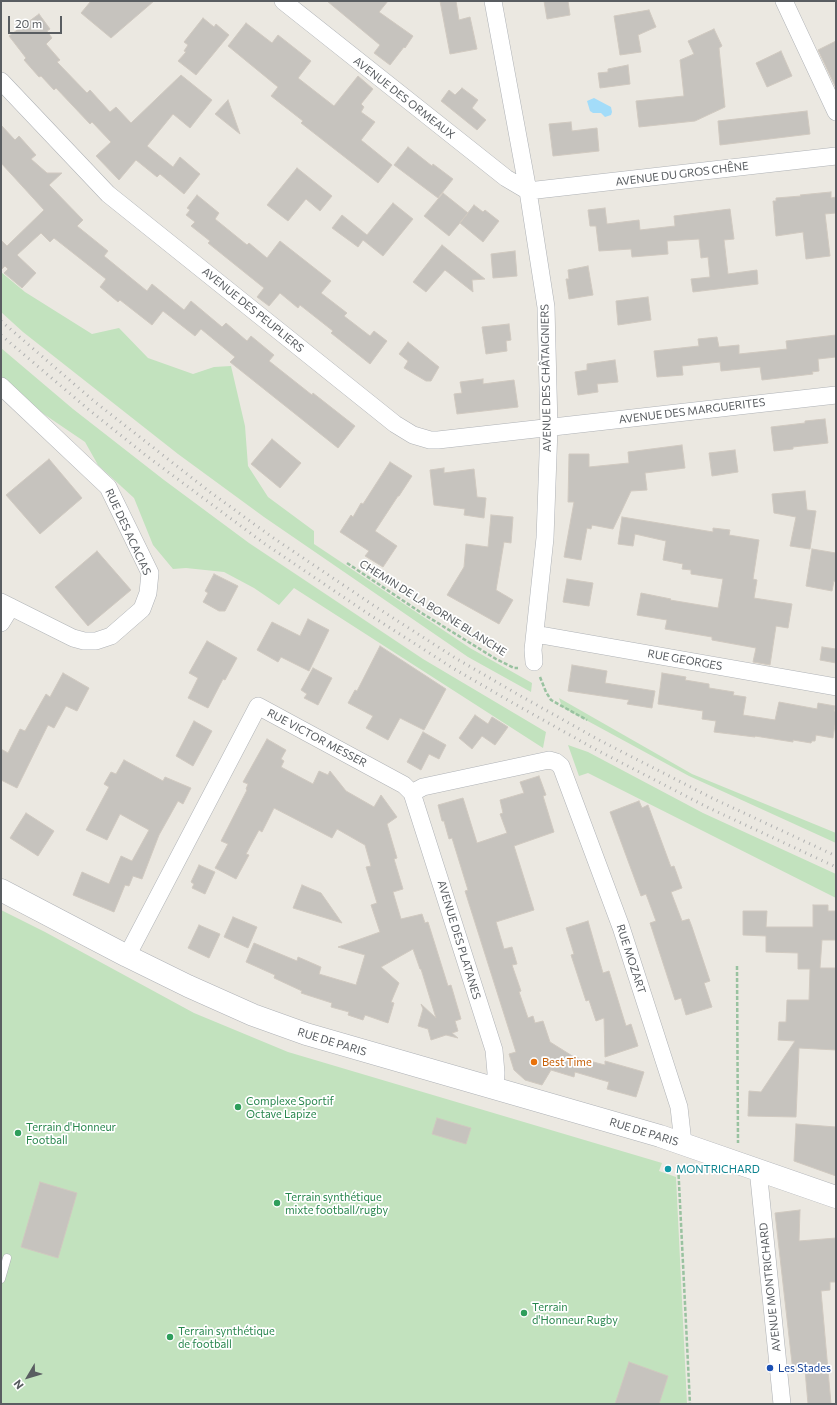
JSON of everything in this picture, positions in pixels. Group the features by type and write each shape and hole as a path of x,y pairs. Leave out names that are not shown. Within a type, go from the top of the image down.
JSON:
{"main road":[{"name":"RUE DE PARIS","path":"1,890 127,956 188,986 253,1015 306,1034 660,1136 681,1152 758,1169 836,1197"}],"street":[{"name":"AVENUE DES ORMEAUX","path":"283,1 506,178 528,191"},
{"name":"AVENUE DES CHÂTAIGNIERS","path":"493,1 528,191 546,307 549,428 545,538 533,650 534,662"},
{"path":"784,1 836,112"},
{"name":"AVENUE DES PEUPLIERS","path":"1,81 108,194 413,436 430,440 438,440 549,428"},
{"path":"836,150 836,157"},
{"name":"AVENUE DU GROS CHÊNE","path":"528,191 836,157"},
{"name":"RUE DES ACACIAS","path":"1,386 108,486 150,573 148,593 142,609 111,636 96,641 84,641 73,638 6,605"},
{"name":"AVENUE DES MARGUERITES","path":"549,428 836,394"},
{"path":"1,623 6,605"},
{"name":"RUE GEORGES","path":"535,634 836,687"},
{"name":"RUE VICTOR MESSER","path":"127,956 258,706 404,785 412,793"},
{"name":"RUE MOZART","path":"412,793 423,787 549,760 556,762 561,766 621,927 679,1107 681,1152"},
{"name":"AVENUE DES PLATANES","path":"412,793 494,1050 496,1073 495,1089"},
{"name":"AVENUE MONTRICHARD","path":"758,1169 782,1404"}],"lane":[{"path":"1,1279 7,1258"}],"path":[{"name":"CHEMIN DE LA BORNE BLANCHE","path":"347,563 420,612 496,659 514,668 523,668 534,662"},
{"path":"534,662 546,692 551,700 587,720"},
{"path":"737,966 738,1140"},
{"path":"681,1152 690,1404"}],"green space":[{"path":"1,272 25,292 92,334 119,328 148,358 193,374 214,367 231,366 245,426 248,466 268,497 314,531 314,544 470,648 532,683 531,692 468,657 264,517 178,454 23,332 1,312"},
{"path":"1,348 73,409 164,480 249,543 423,659 546,732 543,748 294,588 279,605 254,588 224,572 186,568 173,569 153,545 134,498 98,465 85,442 1,385"},
{"path":"559,698 692,774 836,833 836,843 689,776 562,707"},
{"path":"568,745 588,752 703,813 836,874 836,898 588,773 579,776"},
{"name":"Complexe Sportif Octave Lapize","path":"1,910 45,932 194,1013 288,1052 662,1163 659,1171 676,1177 687,1404 1,1404"}],"water":[{"path":"594,98 611,107 611,115 605,117 601,113 593,113 590,111 587,101"}],"building":[{"path":"91,1 154,1 111,38 81,13"},
{"path":"327,1 388,1 379,12 413,36 390,65 374,53 380,45"},
{"path":"440,1 456,1 459,20 470,17 477,49 450,54"},
{"path":"544,1 568,1 570,15 547,19"},
{"path":"649,10 656,27 638,35 641,52 620,55 614,16"},
{"path":"39,14 50,29 47,31 52,38 46,44 60,60 57,62 87,93 90,90 110,112 116,107 131,123 181,75 212,100 190,128 173,114 147,146 173,167 180,157 200,174 184,194 160,174 157,177 136,160 119,180 96,156 111,142 92,122 90,124 56,88 54,90 41,76 39,77 24,60 26,58 9,36"},
{"path":"203,18 214,27 216,24 229,35 196,75 178,61 186,52 184,51 188,45 184,42"},
{"path":"246,23 272,43 278,35 311,61 298,78 334,106 358,76 373,89 361,104 364,107 361,112 375,122 361,140 392,165 378,183 301,123 303,121 271,96 278,87 228,46"},
{"path":"714,29 722,46 719,48 725,107 695,121 639,127 636,101 684,96 680,60 694,54 688,41"},
{"path":"836,41 836,88 818,50"},
{"path":"781,51 792,76 767,87 756,63"},
{"path":"628,65 630,84 600,88 598,73 608,72 608,69"},
{"path":"462,88 478,100 472,108 486,120 477,130 441,101 449,90 455,95"},
{"path":"228,100 240,134 215,114"},
{"path":"807,111 810,134 720,145 718,121"},
{"path":"571,122 572,131 597,128 599,151 553,156 549,124"},
{"path":"1,125 15,140 19,136 36,155 31,159 47,173 62,173 49,185 83,220 77,226 108,251 104,256 147,291 152,284 184,310 191,301 222,327 226,323 247,341 251,336 274,355 269,361 355,426 338,448 230,362 235,357 201,329 195,336 163,311 152,325 120,300 118,302 100,287 106,279 54,238 50,242 41,233 17,255 36,273 22,288 4,273 8,269 5,266 1,270 1,240 7,246 44,210 1,163"},
{"path":"408,147 432,166 433,164 453,179 438,198 394,165"},
{"path":"297,168 332,196 320,211 306,199 288,221 267,205"},
{"path":"831,192 831,198 836,197 836,213 825,214 830,256 806,259 803,232 776,236 773,201 776,201 776,198"},
{"path":"443,193 468,213 449,236 424,216"},
{"path":"197,195 219,213 215,219 247,245 249,243 267,258 280,241 331,281 321,293 347,313 344,316 370,336 374,331 387,341 370,364 331,333 333,331 300,305 298,308 280,293 269,306 257,297 264,288 208,243 210,241 191,226 195,222 186,215 190,210 187,208"},
{"path":"393,203 413,219 383,256 363,240 358,247 332,228 342,215 367,235"},
{"path":"474,205 483,212 485,210 499,221 483,242 460,223"},
{"path":"605,208 607,224 639,220 640,230 675,226 674,216 730,209 734,239 724,240 728,274 757,270 758,284 693,292 691,279 710,277 708,257 701,258 699,239 667,241 668,254 632,257 631,249 599,251 596,226 590,226 588,210"},
{"path":"442,245 485,279 472,280 473,292 445,270 426,292 413,282"},
{"path":"515,251 517,276 493,278 491,254"},
{"path":"588,266 593,295 569,299 566,279 569,279 568,270"},
{"path":"648,297 651,320 618,325 616,301"},
{"path":"509,324 511,340 506,341 507,351 486,354 482,327"},
{"path":"836,335 836,357 818,359 819,371 812,372 813,374 762,380 760,367 721,371 720,362 682,366 683,375 657,377 654,351 699,346 698,339 717,337 719,347 739,345 739,354 787,349 786,341"},
{"path":"408,342 439,367 431,381 426,381 404,368 408,361 399,354"},
{"path":"615,360 618,382 597,384 598,392 578,395 575,372 587,370 587,364"},
{"path":"483,379 483,384 514,380 518,407 457,414 454,394 462,393 460,382"},
{"path":"825,419 828,443 774,451 771,427"},
{"path":"272,439 301,463 280,488 251,464"},
{"path":"682,445 685,468 645,473 647,490 631,491 613,529 592,525 591,529 587,528 581,560 564,557 574,502 568,502 569,454 589,454 589,467 629,463 628,452"},
{"path":"735,450 738,472 712,476 709,453"},
{"path":"49,459 82,498 40,534 6,495"},
{"path":"390,462 412,476 375,531 397,546 383,567 365,556 369,551 340,532 351,515 353,517 361,503 363,504"},
{"path":"444,468 444,473 474,469 477,497 486,498 484,518 464,515 465,509 434,505 430,470"},
{"path":"805,491 807,510 816,511 810,549 790,546 796,517 774,513 772,494"},
{"path":"491,515 513,517 511,543 504,542 496,590 513,600 499,624 447,595 464,567 466,544 488,547"},
{"path":"622,517 713,532 713,528 730,530 729,535 759,540 753,579 757,580 754,598 792,604 788,628 776,626 770,665 753,662 756,648 712,640 712,637 665,629 667,620 637,615 641,593 671,599 670,600 718,608 723,579 691,574 691,570 682,569 683,564 663,560 666,541 635,534 633,546 618,544"},
{"path":"812,549 836,553 836,582 834,581 832,591 806,586"},
{"path":"97,551 131,590 88,626 55,587"},
{"path":"214,574 238,586 225,611 219,611 203,602 208,593 205,591"},
{"path":"567,579 593,583 589,606 563,602"},
{"path":"308,619 329,630 309,671 281,657 278,662 257,650 272,622 300,636"},
{"path":"207,641 237,658 225,680 223,679 208,708 188,698 198,678 189,673"},
{"path":"380,646 446,689 424,730 400,718 388,740 366,728 373,716 348,703 355,690 357,691"},
{"path":"822,647 836,649 836,663 820,660"},
{"path":"572,665 607,671 605,683 655,691 652,708 627,704 629,700 568,691"},
{"path":"313,668 332,678 318,705 304,698 307,694 301,690"},
{"path":"63,673 89,688 77,711 66,706 54,728 48,725 17,788 1,780 1,749 8,753 20,729 25,731 46,694 50,697"},
{"path":"662,673 686,677 685,680 709,684 709,688 734,692 733,695 746,697 743,715 775,720 779,702 817,709 818,703 835,706 834,711 836,712 836,718 833,738 816,735 815,741 812,741 811,743 714,732 716,721 702,719 703,711 658,704"},
{"path":"475,715 488,724 492,717 508,727 495,745 482,736 472,749 459,738"},
{"path":"194,721 212,731 193,766 176,756"},
{"path":"423,732 446,745 439,759 429,754 421,770 407,762"},
{"path":"267,739 286,750 281,759 284,761 281,767 313,784 319,771 328,775 330,771 346,791 374,807 381,795 397,817 387,824 397,858 394,859 403,889 393,892 401,919 422,914 425,923 428,922 448,986 451,985 461,1019 455,1021 458,1031 452,1033 458,1038 446,1035 431,1040 428,1029 418,1026 423,1009 421,1004 436,1018 421,969 413,949 381,967 399,983 391,1002 394,1003 388,1023 365,1015 363,1020 348,1015 349,1012 331,1007 332,1003 301,993 302,991 274,978 275,975 246,962 254,943 297,961 298,957 321,967 319,974 356,985 365,955 338,947 380,932 371,905 377,903 366,867 371,866 365,845 337,829 332,838 274,808 262,832 259,830 246,854 249,855 236,879 215,868 228,844 221,841 247,790 248,784 243,782"},
{"path":"124,760 163,781 165,777 191,788 183,804 178,801 159,835 142,879 133,876 129,886 125,885 114,912 73,895 82,872 109,884 121,856 132,861 149,830 120,814 107,840 86,830 109,787 104,784 111,772 116,774"},
{"path":"539,776 546,795 543,796 554,832 514,846 534,910 496,922 504,949 512,947 517,964 512,965 528,1018 533,1016 535,1023 543,1021 550,1042 574,1057 605,1065 605,1061 644,1072 636,1097 607,1089 609,1082 575,1072 574,1077 551,1070 542,1085 525,1080 514,1070 509,1054 516,1052 465,891 468,890 452,838 449,839 438,805 463,798 477,843 507,833 500,814 503,813 500,800 524,793 520,782"},
{"path":"639,801 642,808 648,805 671,867 674,866 682,888 671,892 682,921 689,919 710,981 704,983 712,1007 686,1015 681,998 675,1000 650,923 656,921 646,894 641,896 610,812"},
{"path":"26,813 54,831 38,856 10,838"},
{"path":"199,865 215,872 205,894 192,888 194,884 191,882"},
{"path":"302,885 321,893 342,923 293,908"},
{"path":"813,905 828,905 828,911 836,911 836,940 822,940 820,968 836,968 836,1050 799,1048 796,1117 748,1116 749,1091 761,1092 795,1041 778,1040 779,1022 786,1022 787,1000 809,1000 810,969 798,969 798,953 766,952 766,936 743,935 743,911 767,911 766,927 813,927"},
{"path":"233,917 257,927 248,948 224,937"},
{"path":"588,921 603,973 609,971 626,1026 631,1024 638,1046 605,1057 604,1018 596,1021 589,1000 586,1001 571,955 574,954 566,928"},
{"path":"199,925 220,934 209,958 188,948"},
{"path":"437,1118 471,1128 466,1144 432,1134"},
{"path":"796,1124 836,1127 836,1176 794,1161"},
{"path":"40,1182 77,1193 58,1258 21,1247"},
{"path":"800,1210 799,1241 836,1238 836,1282 830,1282 830,1290 821,1291 831,1404 808,1404 805,1370 793,1372 775,1213"},
{"path":"629,1362 668,1376 659,1404 615,1404"}],"railway":[{"path":"1,321 95,402 210,492 272,537 457,659 599,740 714,799 836,856"},
{"path":"1,335 88,409 148,457 265,544 370,615 451,667 593,748 709,808 836,867"}],"place":[{"name":"Best Time","path":"534,1062"},
{"name":"Complexe Sportif Octave Lapize","path":"238,1107"},
{"name":"Terrain d'Honneur Football","path":"18,1133"},
{"name":"MONTRICHARD","path":"668,1169"},
{"name":"Terrain synthétique mixte football/rugby","path":"277,1203"},
{"name":"Terrain d'Honneur Rugby","path":"524,1313"},
{"name":"Terrain synthétique de football","path":"170,1337"},
{"name":"Les Stades","path":"770,1368"}]}
